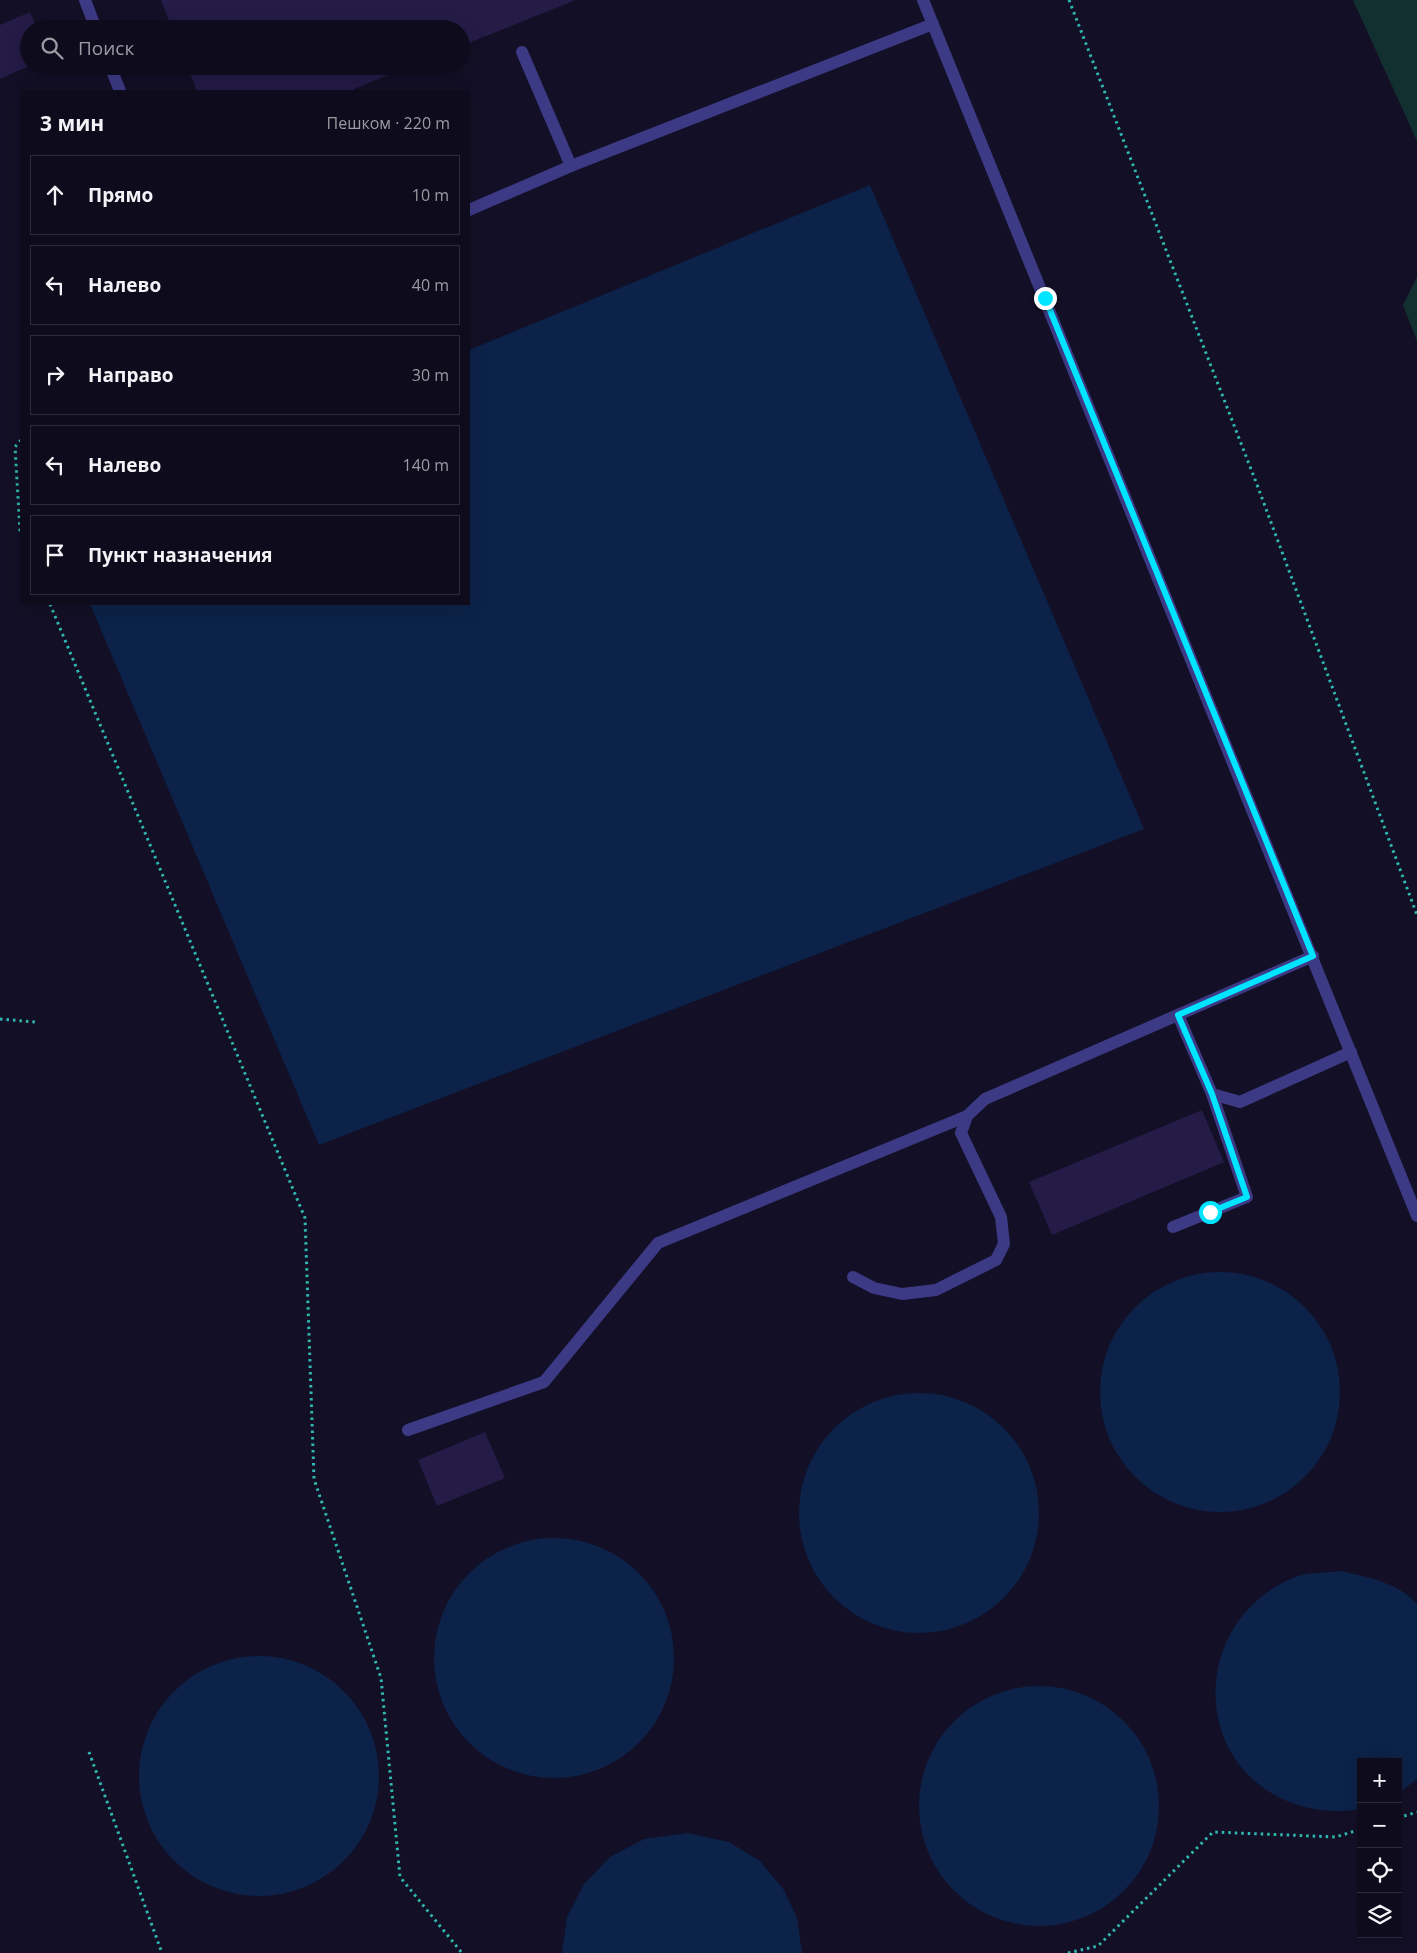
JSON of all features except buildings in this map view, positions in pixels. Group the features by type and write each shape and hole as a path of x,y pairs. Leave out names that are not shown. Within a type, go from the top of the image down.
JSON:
{"lane":[{"path":"84,0 92,20"},
{"path":"923,0 1313,956 1417,1216"},
{"path":"470,210 571,166 933,24"},
{"path":"522,52 571,166"},
{"path":"114,75 120,90"},
{"path":"408,1430 544,1382 658,1243 967,1116 985,1099 1313,956"},
{"path":"1173,1227 1247,1197 1212,1094 1178,1015"},
{"path":"1212,1094 1240,1102 1351,1052"},
{"path":"853,1277 874,1288 902,1294 936,1290 996,1260 1004,1244 1000,1217 962,1133 967,1116"}],"path":[{"path":"1068,0 1256,482 1417,916"},
{"path":"20,441 15,447 20,520"},
{"path":"50,605 305,1218 314,1479 381,1678 400,1877 462,1953"},
{"path":"0,1019 35,1022"},
{"path":"89,1752 162,1953"},
{"path":"1402,1817 1417,1812"},
{"path":"1068,1953 1098,1946 1213,1832 1336,1837 1357,1830"}],"green space":[{"path":"1353,0 1417,0 1417,141"},
{"path":"1417,277 1417,341 1403,305"}],"water":[{"path":"870,185 1144,829 319,1145 90,605 470,605 470,350"},
{"path":"1220,1272 1266,1281 1305,1307 1331,1346 1340,1392 1331,1438 1305,1477 1266,1503 1220,1512 1174,1503 1135,1477 1109,1438 1100,1392 1109,1346 1135,1307 1174,1281"},
{"path":"919,1393 954,1398 965,1402 1004,1428 1030,1467 1034,1478 1039,1513 1034,1548 1030,1559 1004,1598 965,1624 954,1628 919,1633 884,1628 873,1624 834,1598 808,1559 804,1548 799,1513 804,1478 808,1467 834,1428 873,1402 884,1398"},
{"path":"554,1538 589,1543 600,1547 620,1558 639,1573 654,1592 665,1612 669,1623 674,1658 669,1693 665,1704 654,1724 639,1743 620,1758 600,1769 589,1773 554,1778 519,1773 508,1769 488,1758 469,1743 454,1724 443,1704 439,1693 434,1658 439,1623 443,1612 454,1592 469,1573 488,1558 508,1547 519,1543"},
{"path":"1340,1571 1371,1578 1401,1590 1417,1604 1417,1779 1402,1791 1402,1758 1357,1758 1357,1810 1338,1811 1301,1806 1264,1788 1237,1762 1221,1730 1216,1695 1220,1659 1235,1626 1260,1598 1295,1577 1311,1573"},
{"path":"259,1656 294,1661 305,1665 325,1676 344,1691 359,1710 370,1730 374,1741 379,1776 374,1811 370,1822 359,1842 344,1861 325,1876 305,1887 294,1891 259,1896 224,1891 213,1887 193,1876 174,1861 159,1842 148,1822 144,1811 139,1776 144,1741 148,1730 159,1710 174,1691 193,1676 213,1665 224,1661"},
{"path":"1039,1686 1074,1691 1085,1695 1124,1721 1150,1760 1154,1771 1159,1806 1154,1841 1150,1852 1124,1891 1085,1917 1074,1921 1039,1926 1004,1921 993,1917 954,1891 928,1852 924,1841 919,1806 924,1771 928,1760 954,1721 993,1695 1004,1691"},
{"path":"688,1833 729,1842 760,1861 784,1890 797,1918 802,1953 562,1953 567,1917 584,1884 610,1857 644,1839"}],"route":[{"path":"1045,298 1313,956 1178,1015 1212,1094 1247,1197 1210,1212"}]}
